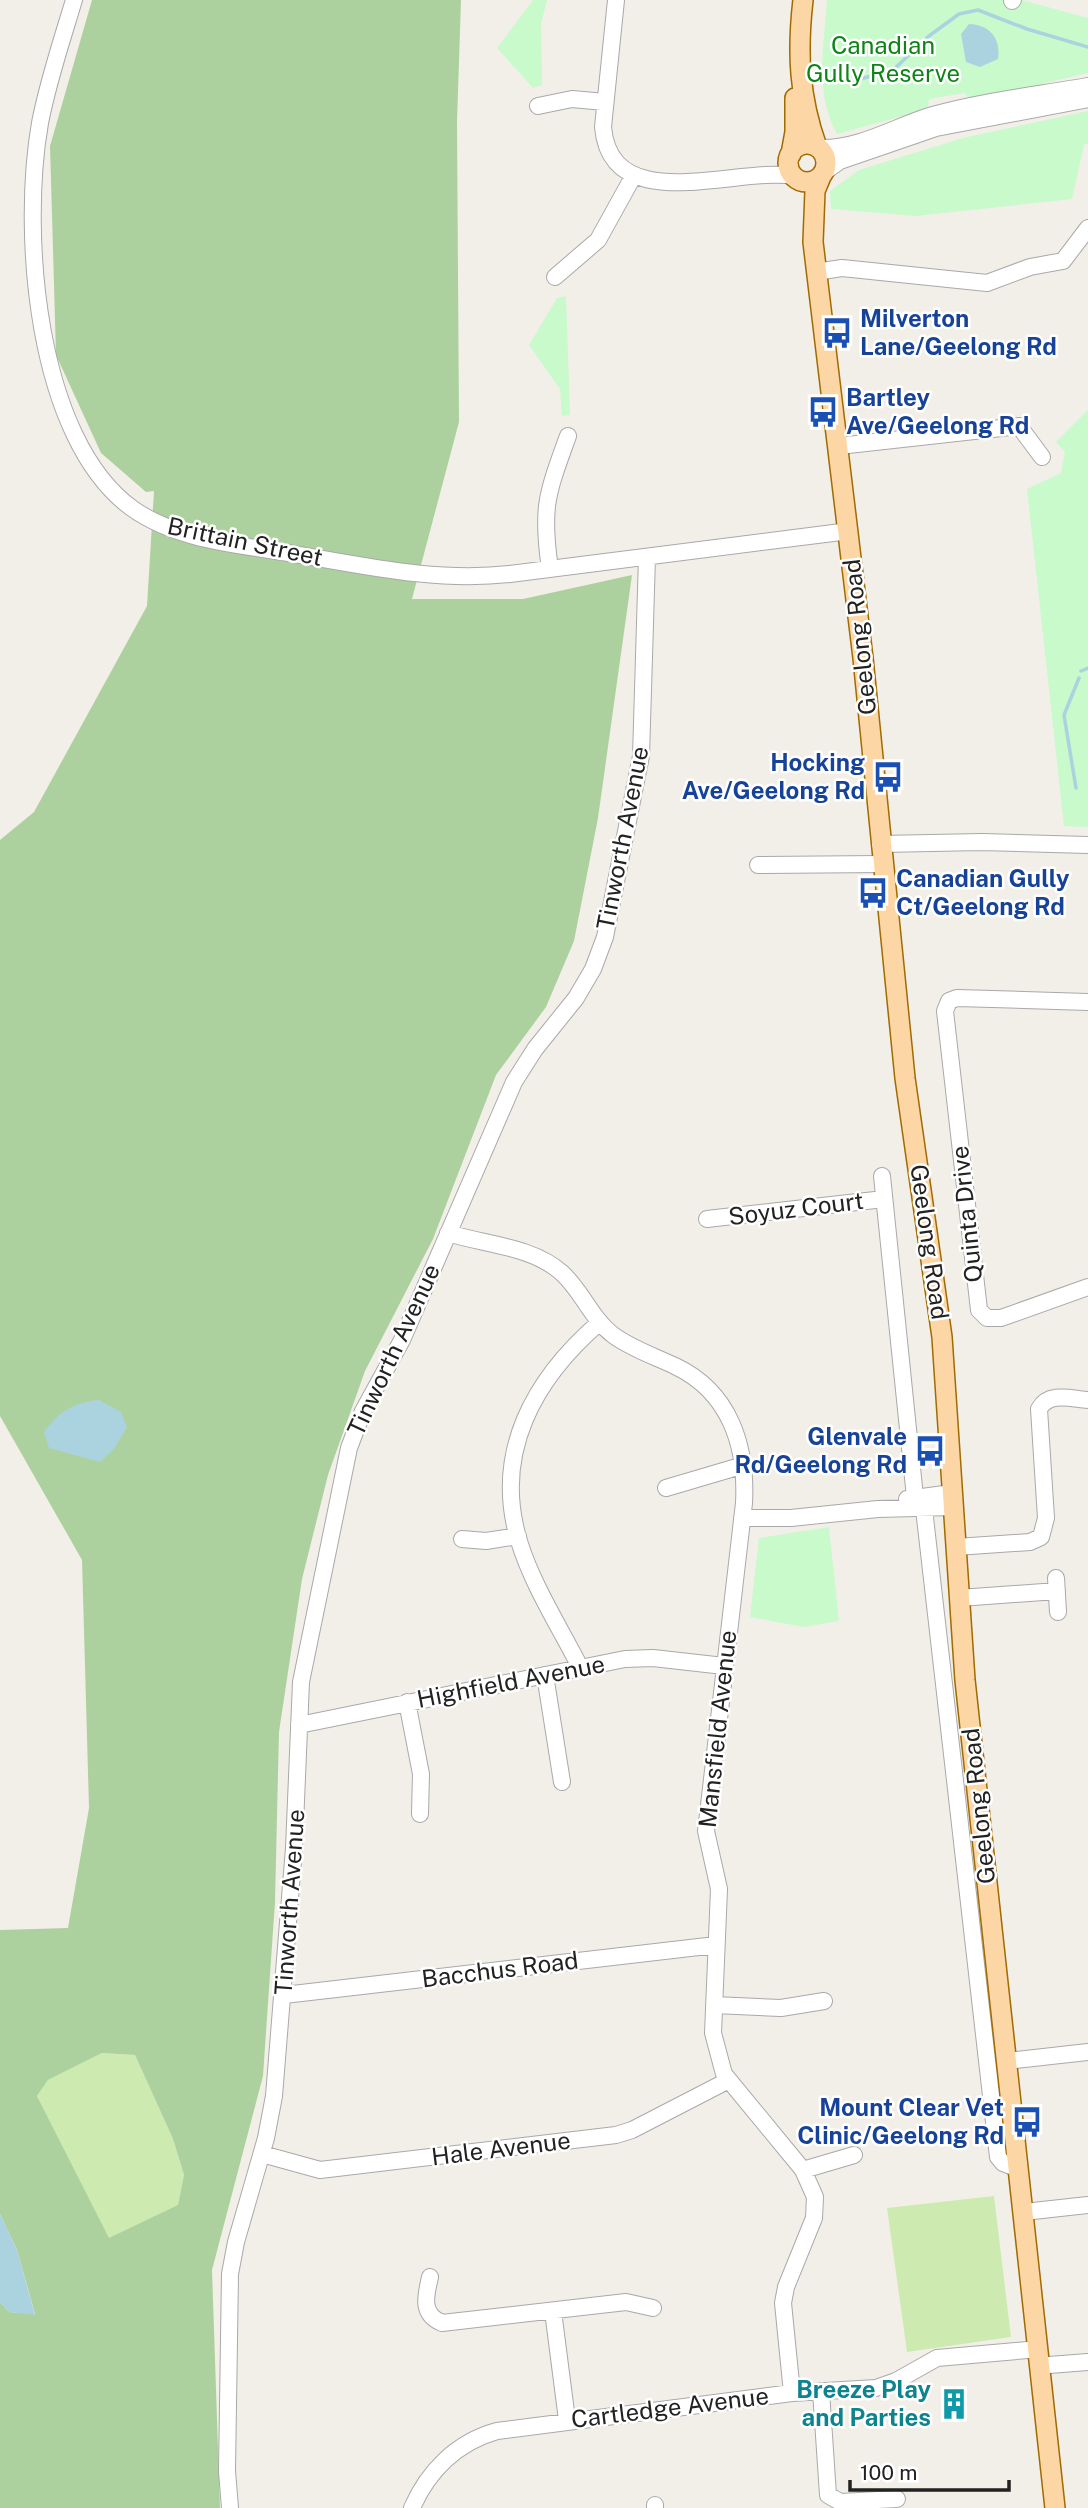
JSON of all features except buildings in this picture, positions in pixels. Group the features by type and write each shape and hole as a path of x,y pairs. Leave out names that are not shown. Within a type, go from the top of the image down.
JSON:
{"main road":[{"path":"799,73 806,114 818,147 826,159 823,173 808,182 794,177 788,166 799,73 803,0"},
{"path":"790,155 801,145 818,147"},
{"name":"Geelong Road","path":"823,173 815,191 813,242 816,272 849,531 907,1095 938,1294 959,1598 1027,2243 1068,2508"},
{"name":"Geelong Road","path":"794,177 813,242"},
{"name":"Geelong Road","path":"1044,2357 1055,2508"}],"street":[{"name":"Brittain Street","path":"74,0 40,123 35,181 35,250 41,325 49,366 69,421 98,473 132,508 163,525 196,535 428,576 473,577 647,557"},
{"path":"616,0 605,102 605,140 615,157 634,175 651,182 668,184 756,174 794,177"},
{"path":"818,147 857,142 937,114 1088,86"},
{"path":"538,106 572,99 605,102"},
{"path":"823,173 840,161 936,128 1088,99"},
{"path":"756,174 790,155"},
{"path":"555,277 598,240 634,175"},
{"path":"816,272 842,268 991,283 1026,268 1063,261 1088,228"},
{"path":"839,446 1020,426 1042,457"},
{"path":"550,569 544,525 545,504 568,436"},
{"path":"647,557 849,531"},
{"name":"Tinworth Avenue","path":"230,2508 227,2471 230,2274 236,2242 262,2154 274,2096 284,1996 304,1660 349,1448 363,1410 402,1340 516,1078 583,987 605,937 640,756 647,557"},
{"path":"880,844 1088,845"},
{"path":"758,865 882,864"},
{"name":"Quinta Drive","path":"1088,1002 957,998 948,1002 945,1015 979,1310 988,1318 1002,1318 1088,1287"},
{"name":"Geelong Road","path":"882,1176 999,2160 1019,2169"},
{"name":"Soyuz Court","path":"707,1220 884,1199"},
{"name":"Mansfield Avenue","path":"448,1233 521,1251 548,1263 566,1278 600,1322 620,1340 683,1370 705,1387 720,1404 734,1427 744,1465 741,1524 706,1831 719,1884 714,2044 729,2080 803,2170 813,2190 816,2210 783,2300 792,2393"},
{"path":"580,1667 529,1566 518,1536 512,1476 523,1423 551,1371 600,1322"},
{"path":"956,1547 1030,1542 1041,1537 1046,1518 1039,1409 1043,1403 1052,1399 1088,1401"},
{"path":"666,1488 744,1465"},
{"path":"741,1524 769,1525 791,1518 952,1500"},
{"path":"462,1539 486,1541 518,1536"},
{"path":"959,1598 1056,1585 1058,1612"},
{"name":"Highfield Avenue","path":"299,1725 634,1658 724,1666"},
{"path":"545,1675 562,1782"},
{"path":"408,1702 421,1774 420,1814"},
{"name":"Bacchus Road","path":"284,1996 716,1945"},
{"path":"714,2005 781,2008 824,2001"},
{"path":"1007,2061 1088,2052"},
{"name":"Hale Avenue","path":"262,2154 320,2170 616,2135 632,2130 729,2080"},
{"path":"995,2129 1001,2145 1016,2145"},
{"path":"803,2170 855,2155"},
{"path":"1024,2212 1088,2205"},
{"path":"430,2277 426,2308 430,2316 440,2323 626,2302 653,2308"},
{"path":"553,2311 567,2420"},
{"name":"Cartledge Avenue","path":"412,2508 436,2468 468,2443 504,2429 792,2393 883,2386 943,2357 1044,2357 1088,2362"},
{"path":"821,2391 829,2503 897,2499"}],"green space":[{"path":"92,0 461,0 457,122 459,422 412,599 523,599 632,575 598,818 574,941 546,1007 496,1075 433,1239 365,1371 328,1475 302,1579 279,1732 275,1902 263,2076 212,2270 220,2508 0,2508 0,2302 9,2312 35,2314 17,2250 0,2214 0,1930 68,1928 89,1808 82,1560 0,1416 0,840 34,812 147,606 154,491 146,492 101,453 56,355 50,146","holes":["102,2053 135,2055 173,2139 184,2175 178,2205 109,2238 37,2096 48,2080"]},
{"path":"533,0 547,0 541,24 542,85 533,88 497,48"},
{"name":"Canadian Gully Reserve","path":"827,0 1022,0 1088,18 1088,73 970,101 965,93 929,99 928,109 837,134 825,102 823,86"},
{"path":"1088,111 1088,143 1084,145 1072,199 916,216 831,209 830,191 859,170 963,138"},
{"path":"566,296 570,415 562,416 560,389 529,345 557,298"},
{"path":"1088,410 1088,827 1064,826 1027,489 1061,473 1065,452 1056,442"},
{"path":"829,1527 839,1621 804,1627 750,1617 759,1538"},
{"path":"102,2053 135,2055 173,2139 184,2175 178,2206 109,2239 37,2096 48,2080"},
{"path":"994,2196 1011,2337 907,2352 887,2208"}],"water":[{"path":"969,24 983,27 992,34 998,45 998,59 980,67 966,62 961,34"},
{"path":"99,1400 121,1412 127,1427 114,1449 100,1462 49,1448 44,1432 55,1419 68,1409"},
{"path":"0,2214 17,2250 35,2315 9,2312 0,2302"}],"waterway":[{"path":"853,81 893,70 929,36 959,14 978,10 1027,29 1088,47"},
{"path":"1081,671 1088,668"},
{"path":"1076,788 1064,715 1079,678"}],"place":[{"name":"Milverton Lane/Geelong Rd","path":"837,333"},
{"name":"Bartley Ave/Geelong Rd","path":"823,412"},
{"name":"Hocking Ave/Geelong Rd","path":"888,777"},
{"name":"Canadian Gully Ct/Geelong Rd","path":"873,893"},
{"name":"Glenvale Rd/Geelong Rd","path":"930,1451"},
{"name":"Mount Clear Vet Clinic/Geelong Rd","path":"1027,2122"},
{"name":"Breeze Play and Parties","path":"954,2404"}]}
